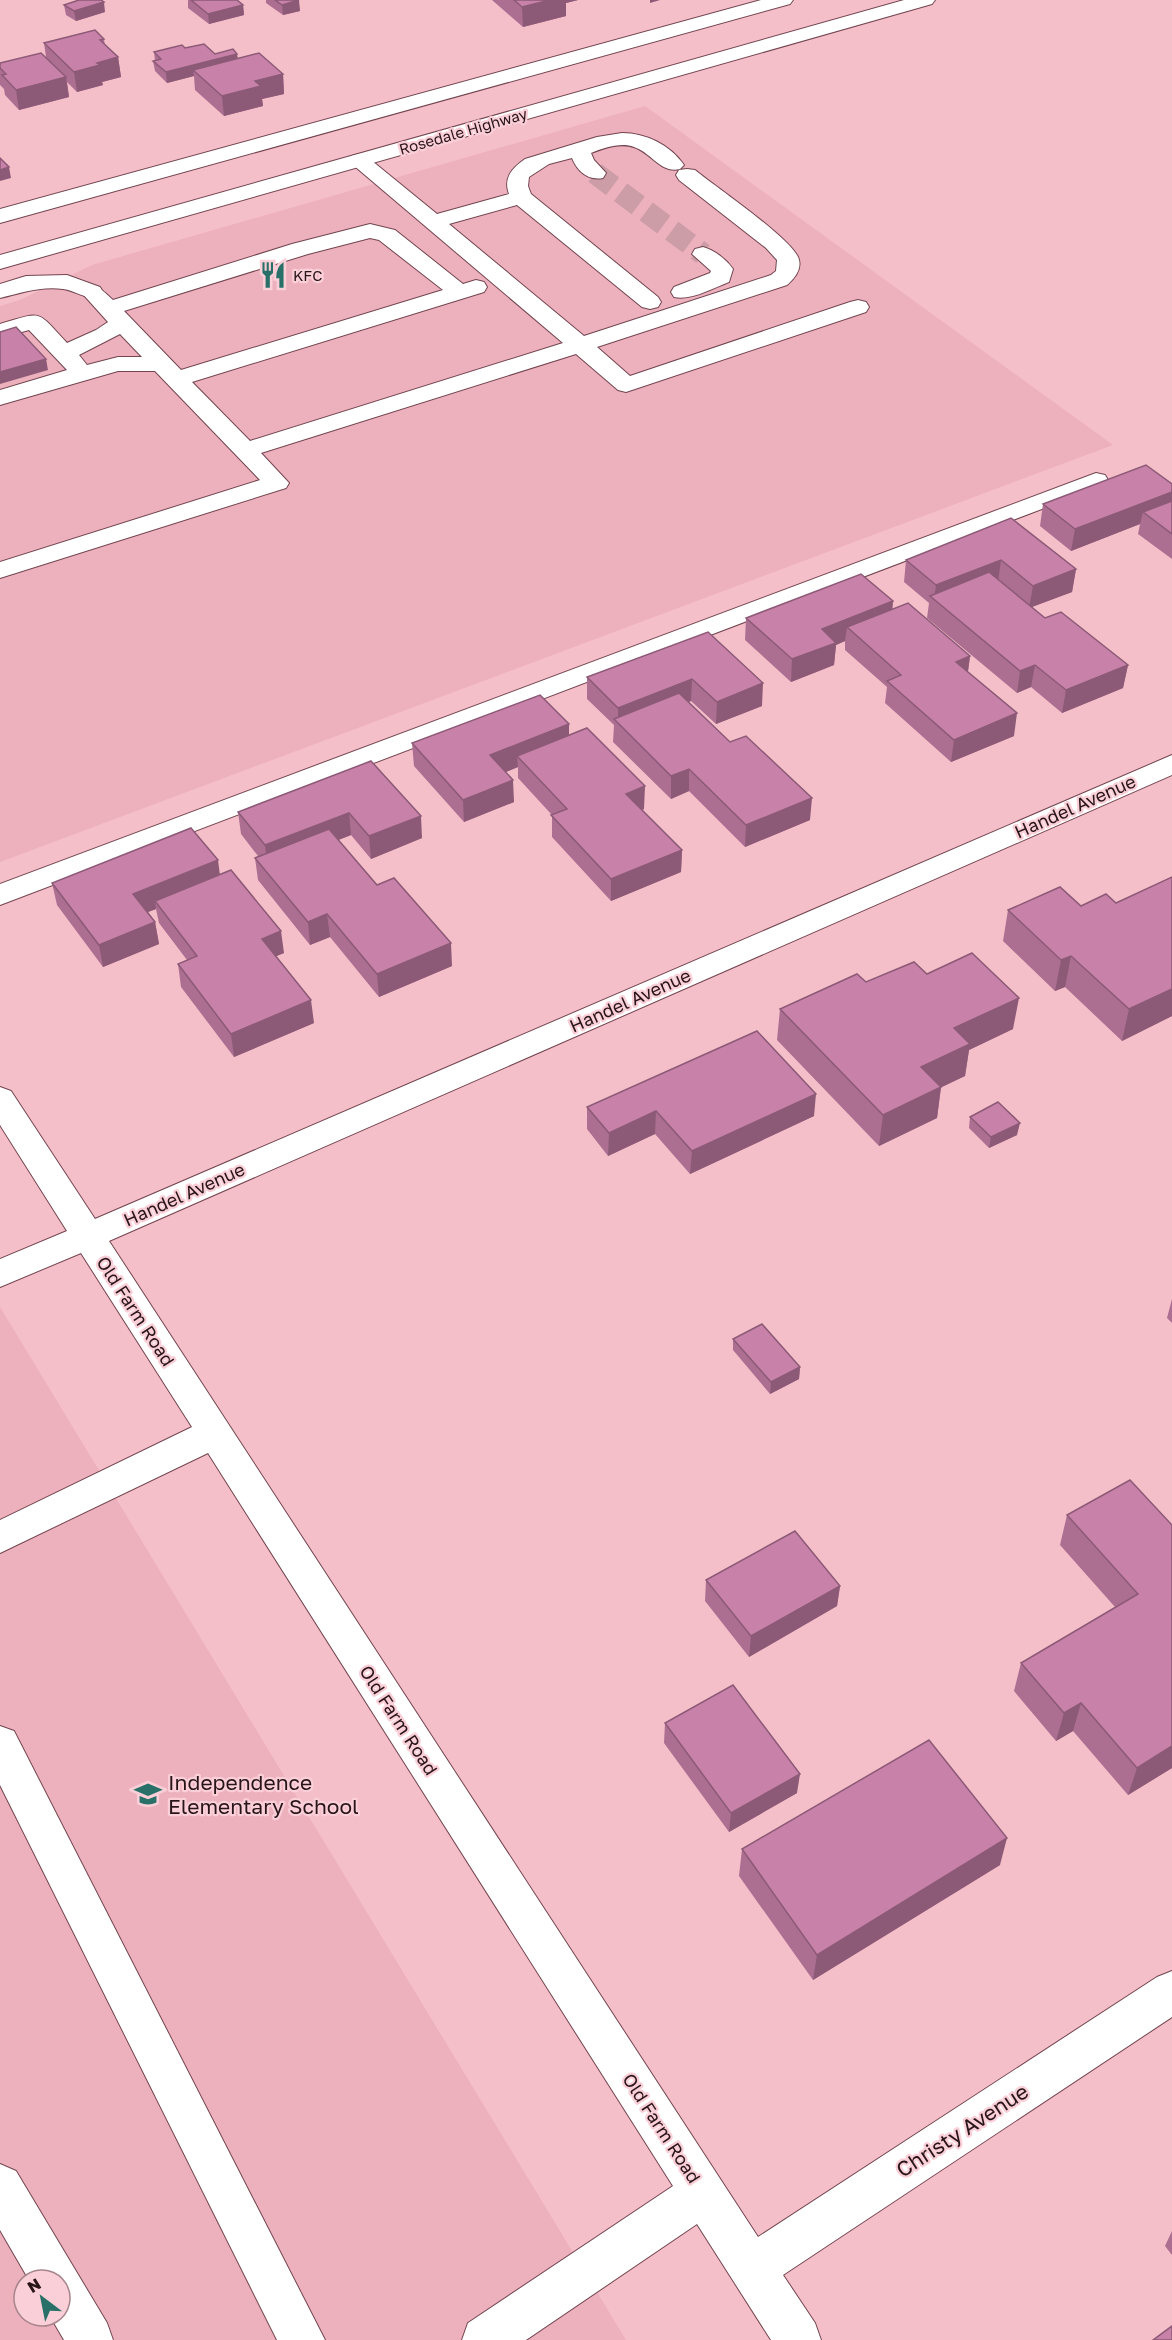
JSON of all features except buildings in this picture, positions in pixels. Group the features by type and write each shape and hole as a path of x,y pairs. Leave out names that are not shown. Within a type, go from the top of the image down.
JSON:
{"main road":[{"path":"0,216 783,0"},
{"path":"434,117 735,30 794,0"},
{"name":"Rosedale Highway","path":"0,262 925,0"},
{"path":"402,128 392,132 359,160 626,385 858,307"},
{"path":"245,450 580,345 779,280 787,273 788,259 774,243 645,143 631,139 610,141 532,163 521,173 517,182 521,197 650,302"},
{"path":"580,150 584,162 595,173"},
{"path":"433,222 521,197"},
{"path":"107,308 300,249 370,231 387,235 460,292"},
{"path":"560,329 650,302 720,277 722,269 703,254"},
{"path":"7,391 118,364 169,372 501,279"},
{"path":"0,291 26,283 67,282 107,308 278,483 0,570"},
{"path":"64,353 104,335 107,308"},
{"path":"0,331 34,321 82,373"},
{"path":"0,895 1096,480"},
{"name":"Handel Avenue","path":"0,1274 1172,764"},
{"name":"Old Farm Road","path":"0,1099 798,2340"},
{"path":"0,1537 214,1433"},
{"path":"0,1744 302,2340"},
{"name":"Christy Avenue","path":"752,2268 1172,1992"},
{"path":"0,2187 48,2268"},
{"path":"485,2340 704,2193"},
{"path":"72,2309 90,2340"}],"shaded area":[{"path":"645,106 1113,445 0,862 0,306 20,300 92,265"},
{"name":"Independence Elementary School","path":"0,1307 626,2340 0,2340"}],"tunnel":[{"path":"595,173 703,254"}],"place":[{"name":"KFC","path":"273,275"},
{"name":"Independence Elementary School","path":"148,1794"}]}
